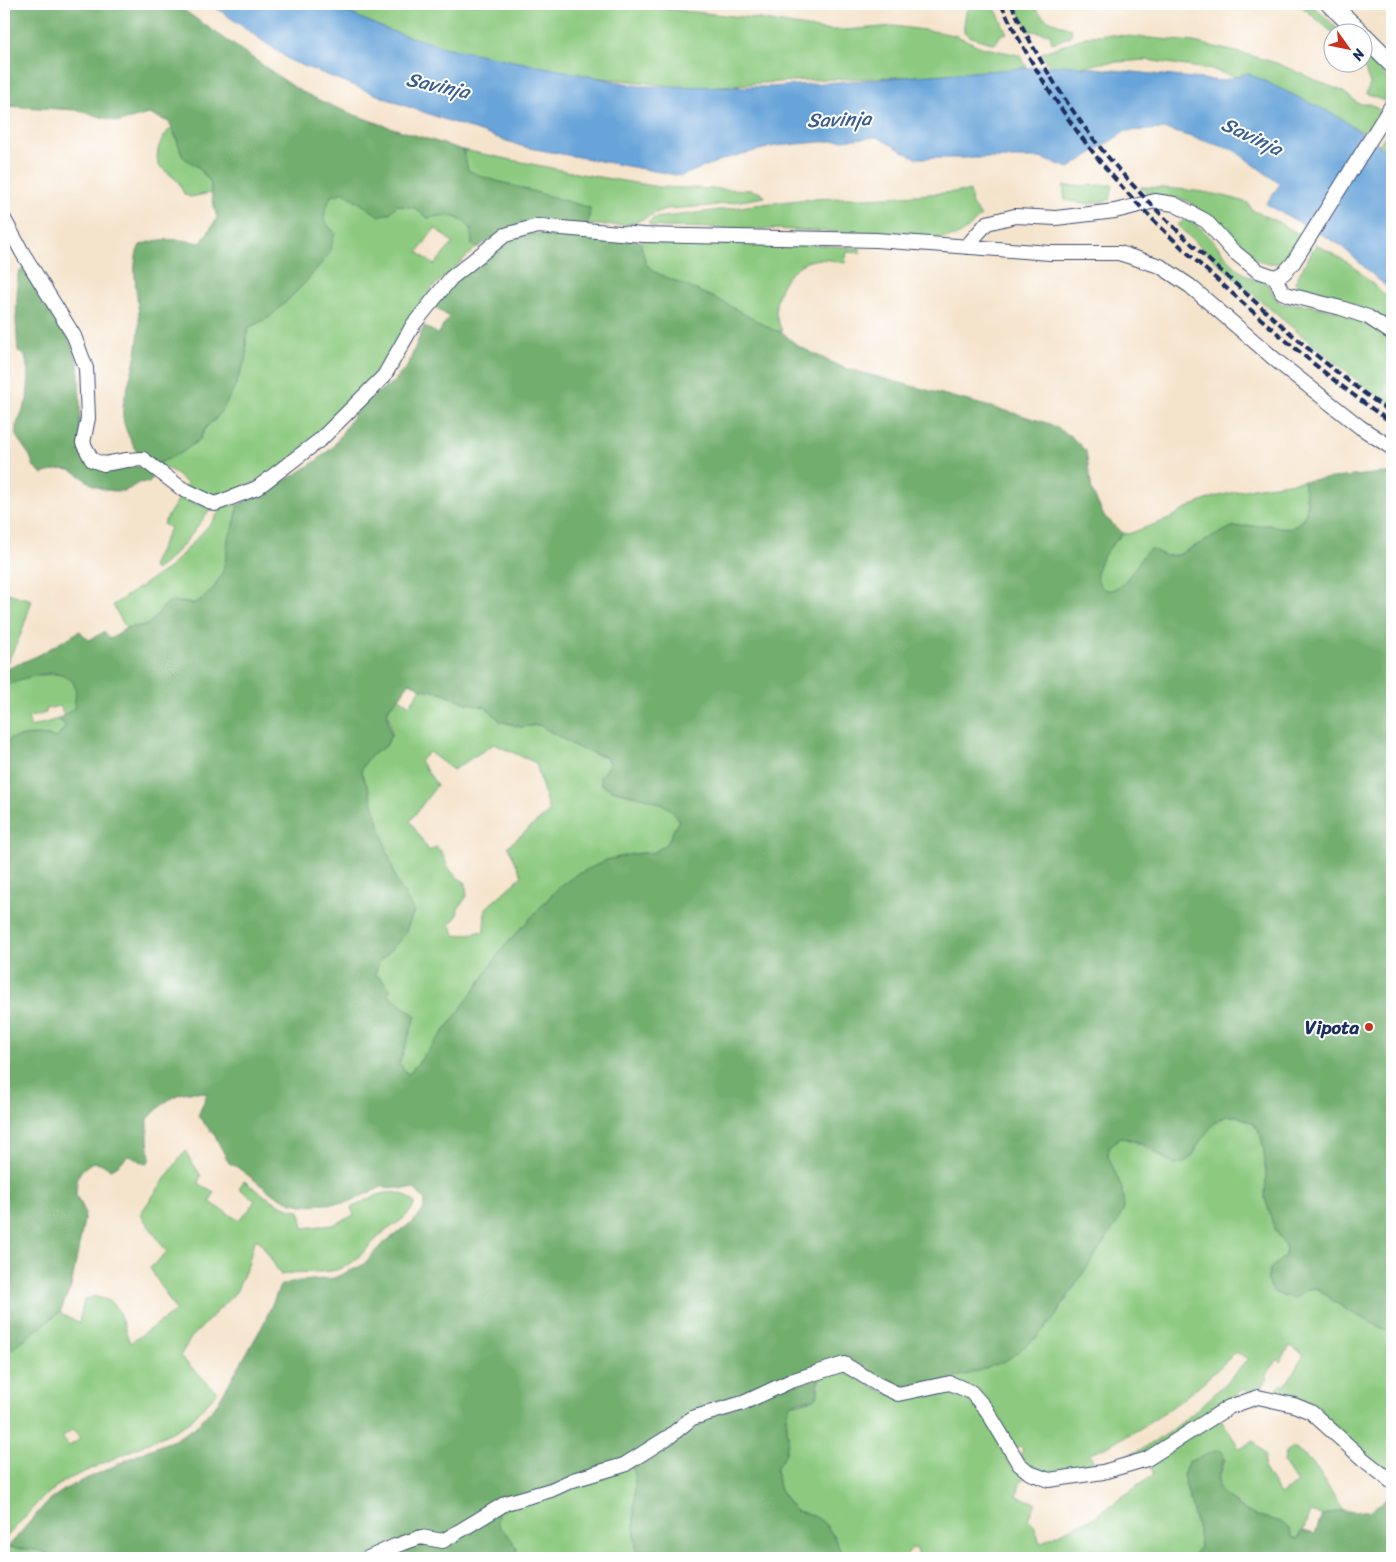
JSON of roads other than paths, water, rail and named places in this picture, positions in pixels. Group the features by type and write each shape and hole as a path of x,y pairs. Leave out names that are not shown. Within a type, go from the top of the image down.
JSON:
{"main road":[{"path":"1330,4 1349,22"},
{"path":"1374,46 1392,64"}],"street":[{"path":"1275,277 1284,272 1293,263 1392,105"},
{"path":"966,247 987,223 1015,216 1056,218 1115,211 1155,201 1174,204 1206,221 1232,250 1258,271 1275,277 1282,292 1368,317 1392,333"},
{"path":"4,219 74,336 86,368 88,418 83,443 92,460 104,464 144,459 180,488 215,504 257,488 321,439 384,376 413,325 451,278 505,235 538,226 643,235 876,240 1050,253 1120,253 1160,266 1190,286 1278,362 1360,427 1392,448"},
{"path":"368,1558 421,1537 443,1541 506,1503 624,1465 670,1436 692,1418 743,1403 791,1381 844,1364 898,1394 950,1383 971,1392 986,1409 1019,1464 1030,1473 1049,1480 1103,1472 1147,1460 1229,1407 1258,1398 1294,1405 1311,1412 1363,1459 1392,1482"}],"water":[{"name":"Savinja","path":"211,4 329,4 388,30 444,47 639,86 771,87 1065,65 1221,81 1248,73 1339,117 1392,155 1392,292 1339,244 1266,204 1280,184 1234,150 1165,129 1126,131 1069,168 1040,158 916,158 877,137 775,146 724,159 681,176 524,147 403,105 291,61"}],"railway":[{"path":"1001,4 1035,68 1061,108 1104,166 1134,200 1216,279 1271,328 1392,423"},
{"path":"1011,4 1044,66 1070,106 1098,145 1128,180 1190,243 1276,321 1333,369 1392,413"}],"place":[{"name":"Vipota","path":"1369,1027"}]}
